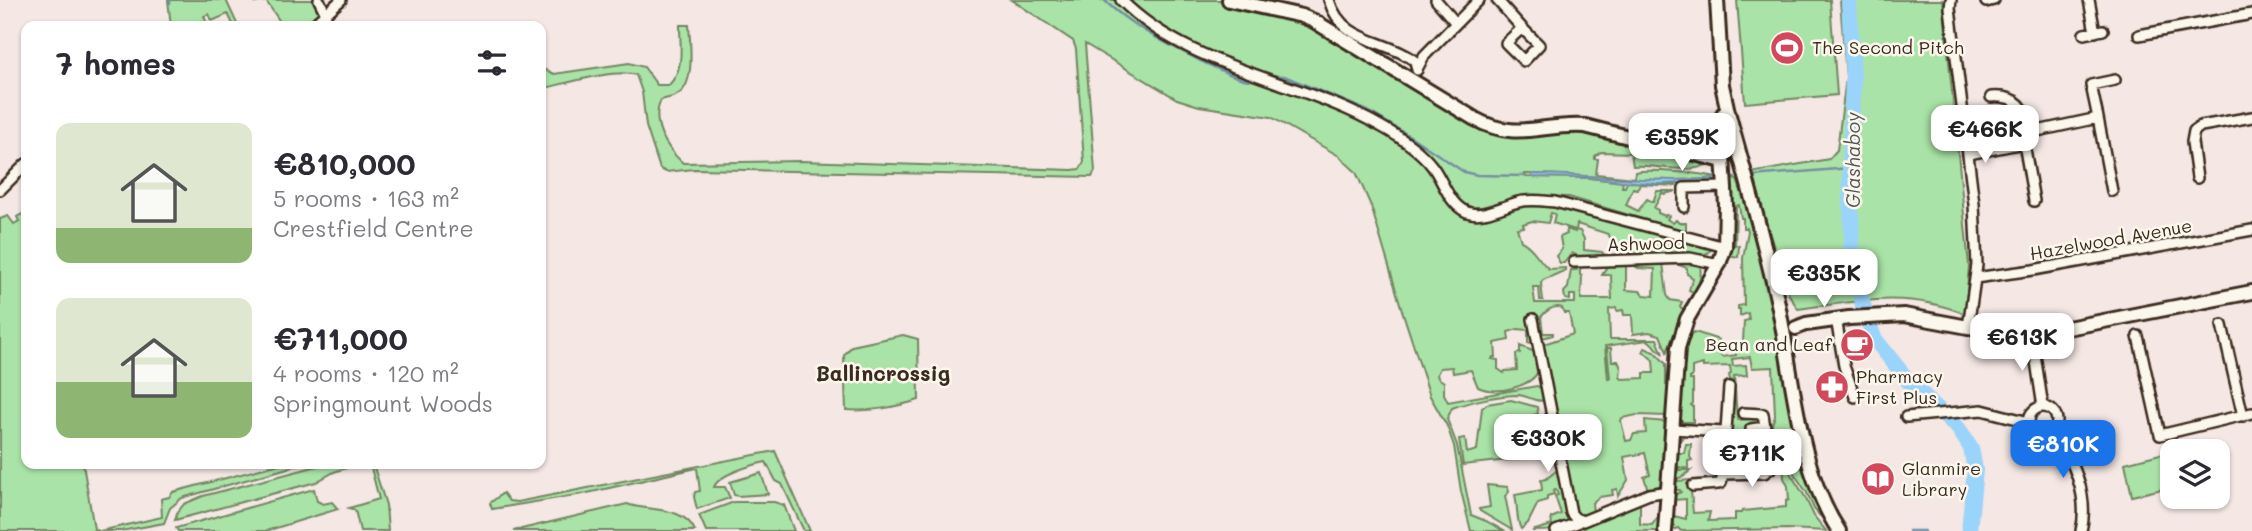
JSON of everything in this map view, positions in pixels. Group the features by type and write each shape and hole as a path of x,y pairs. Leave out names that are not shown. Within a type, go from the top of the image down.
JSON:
{"street":[{"path":"319,0 327,13"},
{"path":"318,21 341,0"},
{"path":"1121,0 1159,31 1217,60 1367,118 1381,126 1407,143 1432,166 1450,196 1466,211 1487,212 1519,202 1537,200 1555,202 1725,247"},
{"path":"1229,0 1314,21 1415,75 1475,119 1497,130 1585,126 1723,161"},
{"path":"1329,0 1336,16 1359,37 1406,54 1415,61 1415,75"},
{"path":"1436,0 1455,22"},
{"path":"1415,75 1424,56 1479,0"},
{"path":"1497,0 1522,28"},
{"path":"1717,0 1723,85 1728,112 1789,329 1814,480 1839,531"},
{"path":"1951,0 1974,204 1977,265 1968,327"},
{"path":"2084,34 2099,31 2090,0"},
{"path":"2139,35 2252,14"},
{"path":"2112,191 2091,85 2115,80"},
{"path":"1991,97 2006,96 2017,102 2027,116 2032,131"},
{"path":"1665,531 1676,362 1682,334 1693,307 1719,264 1725,247 1726,187 1721,118 1728,112"},
{"path":"2197,178 2192,142 2194,131 2202,126 2252,117"},
{"path":"2034,201 2024,143 2028,133 2098,118"},
{"path":"1969,154 2024,143"},
{"path":"0,190 21,169"},
{"path":"1684,208 1684,188 1726,187"},
{"name":"Hazelwood Avenue","path":"1975,278 2252,230"},
{"name":"Ashwood","path":"1573,262 1679,258 1703,259 1719,264"},
{"path":"1789,329 1850,318 1904,315 2032,335 2252,292"},
{"path":"1533,319 1571,513 1577,520 1583,521 1649,494 1668,491"},
{"path":"1789,329 1851,323 1858,319"},
{"path":"1837,324 1844,366 1855,397"},
{"path":"2138,336 2160,435 2247,415 2222,325"},
{"path":"2032,335 2043,407"},
{"path":"1693,486 1721,483 1728,387"},
{"path":"2043,407 2051,409 2056,416 2054,430 2047,434 2033,431 2029,422 2034,410 2043,407"},
{"path":"1906,417 1982,410 2029,422"},
{"path":"1723,474 1764,473 1772,464 1763,414 1743,413"},
{"path":"1751,429 1765,427"},
{"path":"1672,429 1724,432"},
{"path":"2054,430 2067,452 2078,480 2084,521 2081,531"},
{"path":"1556,531 1571,527 1577,520"}],"green space":[{"path":"168,0 226,0 236,21 232,21 228,14 212,21 209,14 204,16 206,21 170,21"},
{"path":"254,0 315,0 319,16 313,21 280,21 266,1 255,3"},
{"path":"1012,0 1116,0 1121,6 1197,54 1385,133 1421,159 1447,199 1458,212 1468,217 1481,218 1523,206 1554,206 1712,248 1708,253 1700,255 1633,255 1608,234 1577,224 1576,230 1553,223 1555,214 1551,213 1548,223 1532,221 1517,228 1521,241 1529,246 1549,269 1566,270 1543,280 1543,300 1540,300 1539,287 1533,287 1535,303 1575,303 1575,295 1570,295 1570,300 1565,299 1564,292 1568,288 1571,270 1577,270 1580,266 1581,299 1612,299 1611,275 1602,275 1607,266 1626,264 1626,290 1654,296 1655,269 1638,268 1632,264 1663,263 1667,295 1670,300 1682,302 1680,307 1683,309 1693,292 1689,290 1693,278 1687,274 1687,268 1674,263 1700,266 1698,287 1681,322 1677,323 1667,352 1660,335 1649,332 1633,334 1632,315 1624,315 1623,310 1617,311 1616,308 1609,309 1610,339 1657,339 1663,354 1648,340 1605,346 1608,379 1607,348 1611,348 1612,361 1618,361 1622,379 1644,378 1644,373 1654,373 1653,360 1643,351 1645,348 1656,353 1666,364 1666,385 1670,385 1667,416 1637,415 1622,418 1621,421 1626,441 1631,440 1634,434 1646,433 1645,420 1666,422 1662,485 1648,490 1644,477 1650,475 1645,453 1624,457 1628,480 1618,496 1617,489 1612,490 1613,495 1599,497 1592,503 1593,512 1577,515 1541,345 1573,334 1569,313 1564,313 1559,307 1553,308 1541,317 1543,333 1553,335 1543,338 1540,336 1535,313 1530,315 1534,339 1531,344 1528,343 1528,330 1518,329 1508,332 1509,340 1495,343 1496,357 1492,359 1498,360 1498,369 1504,373 1517,370 1516,354 1520,353 1520,346 1535,352 1539,370 1521,385 1503,390 1485,389 1478,387 1471,370 1453,373 1452,367 1440,368 1437,374 1444,382 1444,394 1448,402 1537,386 1543,389 1546,400 1511,395 1452,408 1447,419 1457,445 1471,515 1504,531 1471,531 1454,446 1447,426 1430,396 1371,206 1356,172 1339,156 1271,117 1199,106 1177,99 1085,44 1095,171 1092,177 694,169 666,172 660,169 646,126 642,92 636,75 603,75 546,88 546,70 554,74 629,63 644,67 657,85 669,85 680,64 680,25 689,25 691,53 687,83 674,97 661,100 657,117 666,142 683,163 801,161 1072,170 1080,169 1084,162 1076,49 1073,41"},
{"path":"1126,0 1219,0 1302,19 1473,123 1575,129 1707,164 1692,169 1633,166 1631,153 1601,152 1595,156 1595,159 1598,159 1596,174 1634,178 1635,172 1664,171 1718,178 1670,180 1525,174 1526,177 1589,178 1623,182 1622,187 1625,187 1627,182 1676,184 1640,184 1637,189 1633,188 1626,205 1638,211 1647,199 1653,202 1657,191 1676,191 1662,193 1654,208 1658,213 1669,216 1667,219 1673,223 1676,220 1686,223 1686,232 1569,197 1520,196 1482,207 1471,207 1463,204 1454,193 1436,163 1402,134 1368,115 1211,53 1153,20"},
{"name":"The Second Pitch","path":"1737,0 1830,0 1837,95 1745,103"},
{"path":"1840,0 1943,0 1969,266 1965,314 1924,302 1903,300 1862,301 1798,309 1788,293 1751,173 1829,159 1837,150 1846,77"},
{"path":"1732,179 1737,180 1760,245 1810,482 1824,517 1814,509 1782,453 1777,451 1772,424 1775,416 1773,367 1752,368 1750,357 1732,359 1733,366 1746,365 1747,375 1734,376 1737,418 1759,418 1758,423 1749,425 1750,431 1762,434 1765,467 1732,470 1727,464 1731,392 1734,391 1729,375 1730,366 1703,367 1703,364 1692,367 1690,380 1693,380 1693,422 1683,422 1680,418 1682,361 1690,334 1695,332 1719,340 1718,352 1722,357 1736,355 1737,344 1743,343 1744,321 1749,320 1748,313 1740,316 1738,309 1738,306 1744,305 1743,258 1748,231 1743,228 1739,205 1736,206 1735,245 1739,246 1738,257 1729,255 1732,244"},
{"path":"21,215 21,469 84,469 94,529 99,531 0,531 0,219 8,216 14,224 19,221 17,217"},
{"path":"1566,229 1580,231 1584,239 1584,250 1602,252 1606,257 1580,257 1572,253 1564,263 1560,263 1556,256 1562,249 1560,237 1567,234"},
{"path":"903,335 918,339 919,400 883,408 846,410 844,355 852,346"},
{"path":"1511,400 1537,407 1538,414 1517,422 1519,441 1522,444 1528,443 1529,448 1516,448 1518,459 1463,465 1459,439 1465,438 1467,453 1477,450 1482,408 1487,404"},
{"path":"1680,438 1679,453 1684,453 1686,444 1691,444 1692,460 1688,461 1688,469 1679,467 1679,470 1691,470 1678,478 1678,481 1690,480 1693,513 1710,512 1708,521 1735,520 1735,513 1742,511 1786,507 1786,501 1789,500 1788,486 1778,454 1814,516 1826,531 1681,531 1678,528 1669,531 1674,526 1674,516 1686,519 1686,499 1674,500 1674,495 1681,492 1675,490 1677,444"},
{"path":"775,451 810,531 804,531 782,484 776,481 766,462 722,478 714,487 725,487 730,498 697,509 694,497 695,492 700,491 697,468 583,494 492,509 490,503 503,493 509,501 517,502"},
{"path":"2160,454 2160,490 2132,496 2125,463"},
{"path":"260,469 284,469 182,498 170,508 164,523 121,531 100,531 162,517 161,499 169,497 173,492"},
{"path":"306,469 343,469 316,482 175,520 184,504 203,496"},
{"path":"371,469 375,469 386,505 388,531 360,531 355,510 349,508 379,499"},
{"path":"1556,471 1559,473 1568,524 1546,531 1532,531 1552,525 1551,518 1561,514 1555,496 1558,495 1556,490 1553,491 1554,494 1547,496 1547,500 1538,503 1528,523 1521,529 1515,495 1542,490 1541,480"},
{"path":"761,473 768,494 734,495 730,482"},
{"path":"1487,485 1508,487 1509,492 1505,496 1512,530 1480,511 1479,509 1490,507"},
{"path":"314,489 317,501 323,504 332,502 338,509 266,531 178,531 176,528"},
{"path":"1640,500 1640,524 1652,525 1660,518 1661,531 1582,531 1588,521"},
{"path":"734,502 774,502 784,505 794,531 706,531 699,515"},
{"path":"627,504 674,513 690,523 695,531 513,531"}],"water":[{"path":"1532,174 1672,180 1718,178 1719,181 1659,184 1589,178 1532,177"}],"waterway":[{"path":"1104,0 1127,19 1165,43 1230,75 1256,80"},
{"name":"Glashaboy","path":"1849,0 1853,77 1850,168 1852,249 1862,302 1874,338 1909,382 1958,428 1971,448 1975,470 1969,531"},
{"path":"1269,76 1284,76 1368,111 1464,172 1477,175 1525,176"},
{"path":"1752,176 1850,168"},
{"path":"1909,531 1924,531"}],"place":[{"name":"The Second Pitch","path":"1787,48"},
{"name":"Bean and Leaf","path":"1857,345"},
{"name":"Pharmacy First Plus","path":"1832,387"},
{"name":"Glanmire Library","path":"1878,479"}],"district":[{"name":"Ballincrossig","path":"883,374"}]}
